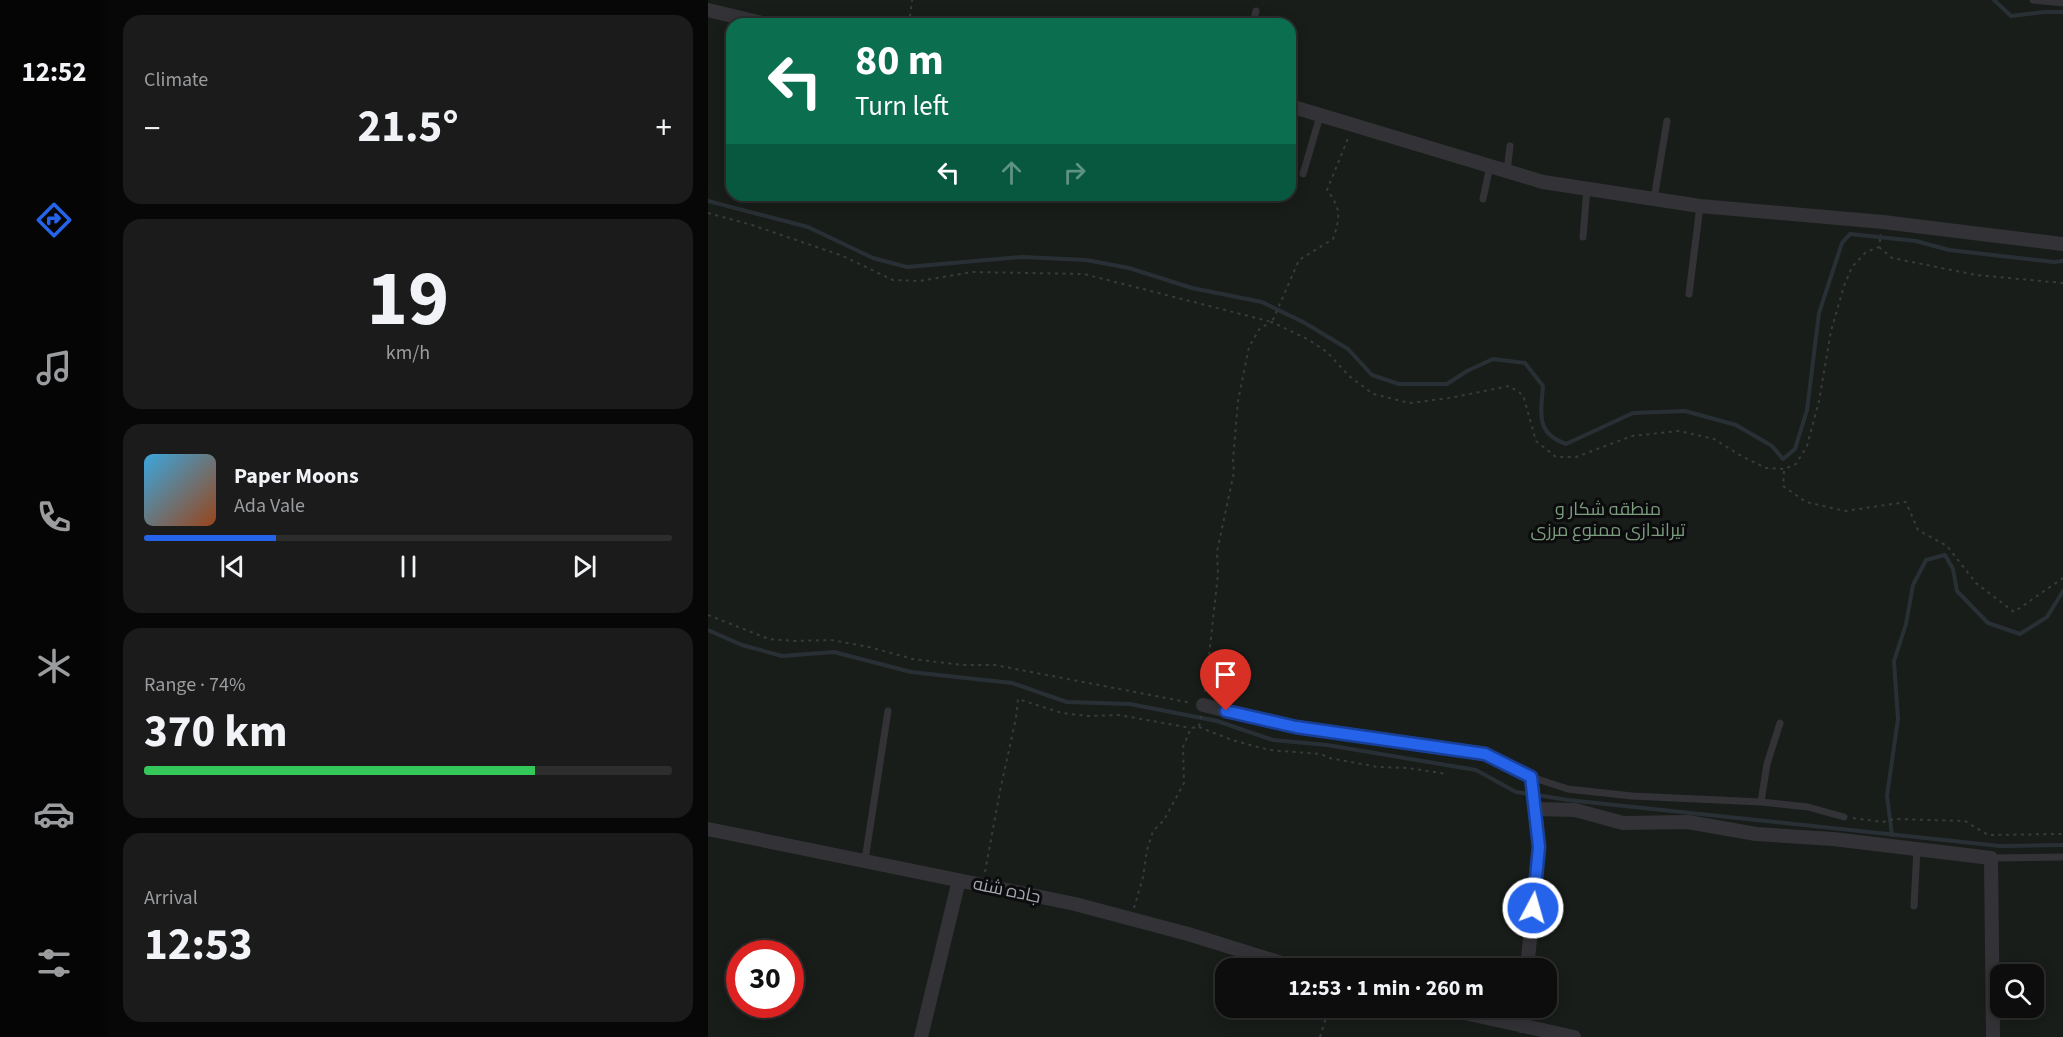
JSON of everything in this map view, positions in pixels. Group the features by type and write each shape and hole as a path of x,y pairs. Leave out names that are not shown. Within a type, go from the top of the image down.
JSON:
{"street":[{"path":"708,10 741,18"},
{"path":"1296,108 1543,182 1700,206 1883,222 2063,244"},
{"path":"1203,705 1296,727 1485,754 1531,782 1539,847 1528,958"},
{"path":"1534,806 1575,810 1623,823 1688,822 1756,834 1833,839 1991,858 1993,1037"},
{"name":"جاده شنه","path":"708,829 1075,904 1188,934 1265,958"},
{"path":"921,1037 959,880"},
{"path":"1486,1018 1574,1037"},
{"path":"1521,1026 1522,1018"}],"lane":[{"path":"2033,0 2063,3"},
{"path":"1254,18 1256,11"},
{"path":"1303,174 1320,116"},
{"path":"1654,199 1667,121"},
{"path":"1507,171 1510,146"},
{"path":"1483,199 1490,166"},
{"path":"1583,237 1587,188"},
{"path":"1689,294 1700,206"},
{"path":"865,860 888,711"},
{"path":"1761,802 1767,764 1780,723"},
{"path":"1531,782 1611,794 1761,802 1808,807 1844,817"},
{"path":"1914,906 1917,849"},
{"path":"1991,858 2063,857"}],"path":[{"path":"910,18 912,0"},
{"path":"708,615 769,639 831,640 913,659 962,665 995,665 1203,705 1218,574 1217,552 1234,472 1238,401 1249,347 1260,328 1272,322 1299,260 1333,239 1340,217 1333,197 1327,190 1354,126"},
{"path":"708,213 824,249 893,280 919,281 972,272 1084,274 1238,312 1272,322 1309,340 1327,352 1349,376 1373,394 1410,403 1450,398 1509,386 1523,395 1536,441 1556,457 1576,457 1632,436 1679,431 1714,439 1766,468 1784,469 1796,464 1807,446 1819,401 1831,331 1852,267 1866,252 1879,247"},
{"path":"1879,247 1882,229"},
{"path":"1879,247 1892,258 1964,273 2063,283"},
{"path":"1784,469 1783,486 1806,502 1845,511 1906,502 1918,530 1947,546 1976,583 2014,612 2063,578"},
{"path":"983,885 1018,699 1062,713 1088,716 1119,715 1191,728 1199,725 1232,740 1269,750 1321,754 1329,758 1378,767 1408,768 1447,774"},
{"path":"1131,919 1153,831 1164,820 1184,783 1183,747 1191,728"},
{"path":"1844,817 1883,822 1895,819 1965,821 1988,834 2063,834"},
{"path":"1320,1037 1326,1018"}],"green space":[{"name":"منطقه شکار و تیراندازی ممنوع مرزی","path":"708,0 2063,0 2063,1037 708,1037"}],"waterway":[{"path":"1994,0 2011,16 2063,12"},
{"path":"708,201 808,227 873,258 907,267 1022,257 1086,260 1129,268 1192,288 1262,302 1305,323 1348,349 1372,375 1399,384 1447,384 1467,371 1493,359 1525,363 1543,386 1541,413 1545,428 1549,434 1566,444 1633,413 1685,411 1736,425 1772,446 1783,459 1795,449 1807,410 1819,313 1842,243 1850,234 1916,241 1949,250 2054,262 2063,261"},
{"path":"1892,835 1887,796 1898,719 1894,661 1906,624 1913,585 1926,560 1945,555 1953,569 1957,591 1988,623 2020,634 2047,617 2063,591"},
{"path":"708,630 742,645 782,656 834,652 911,672 1012,683 1067,702 1130,704 1217,721 1273,740 1327,745 1476,770 1516,792 1529,794"},
{"path":"1537,795 2000,846 2063,845"}],"route":[{"path":"1226,711 1296,727 1485,754 1531,777 1539,847 1533,908"}]}
